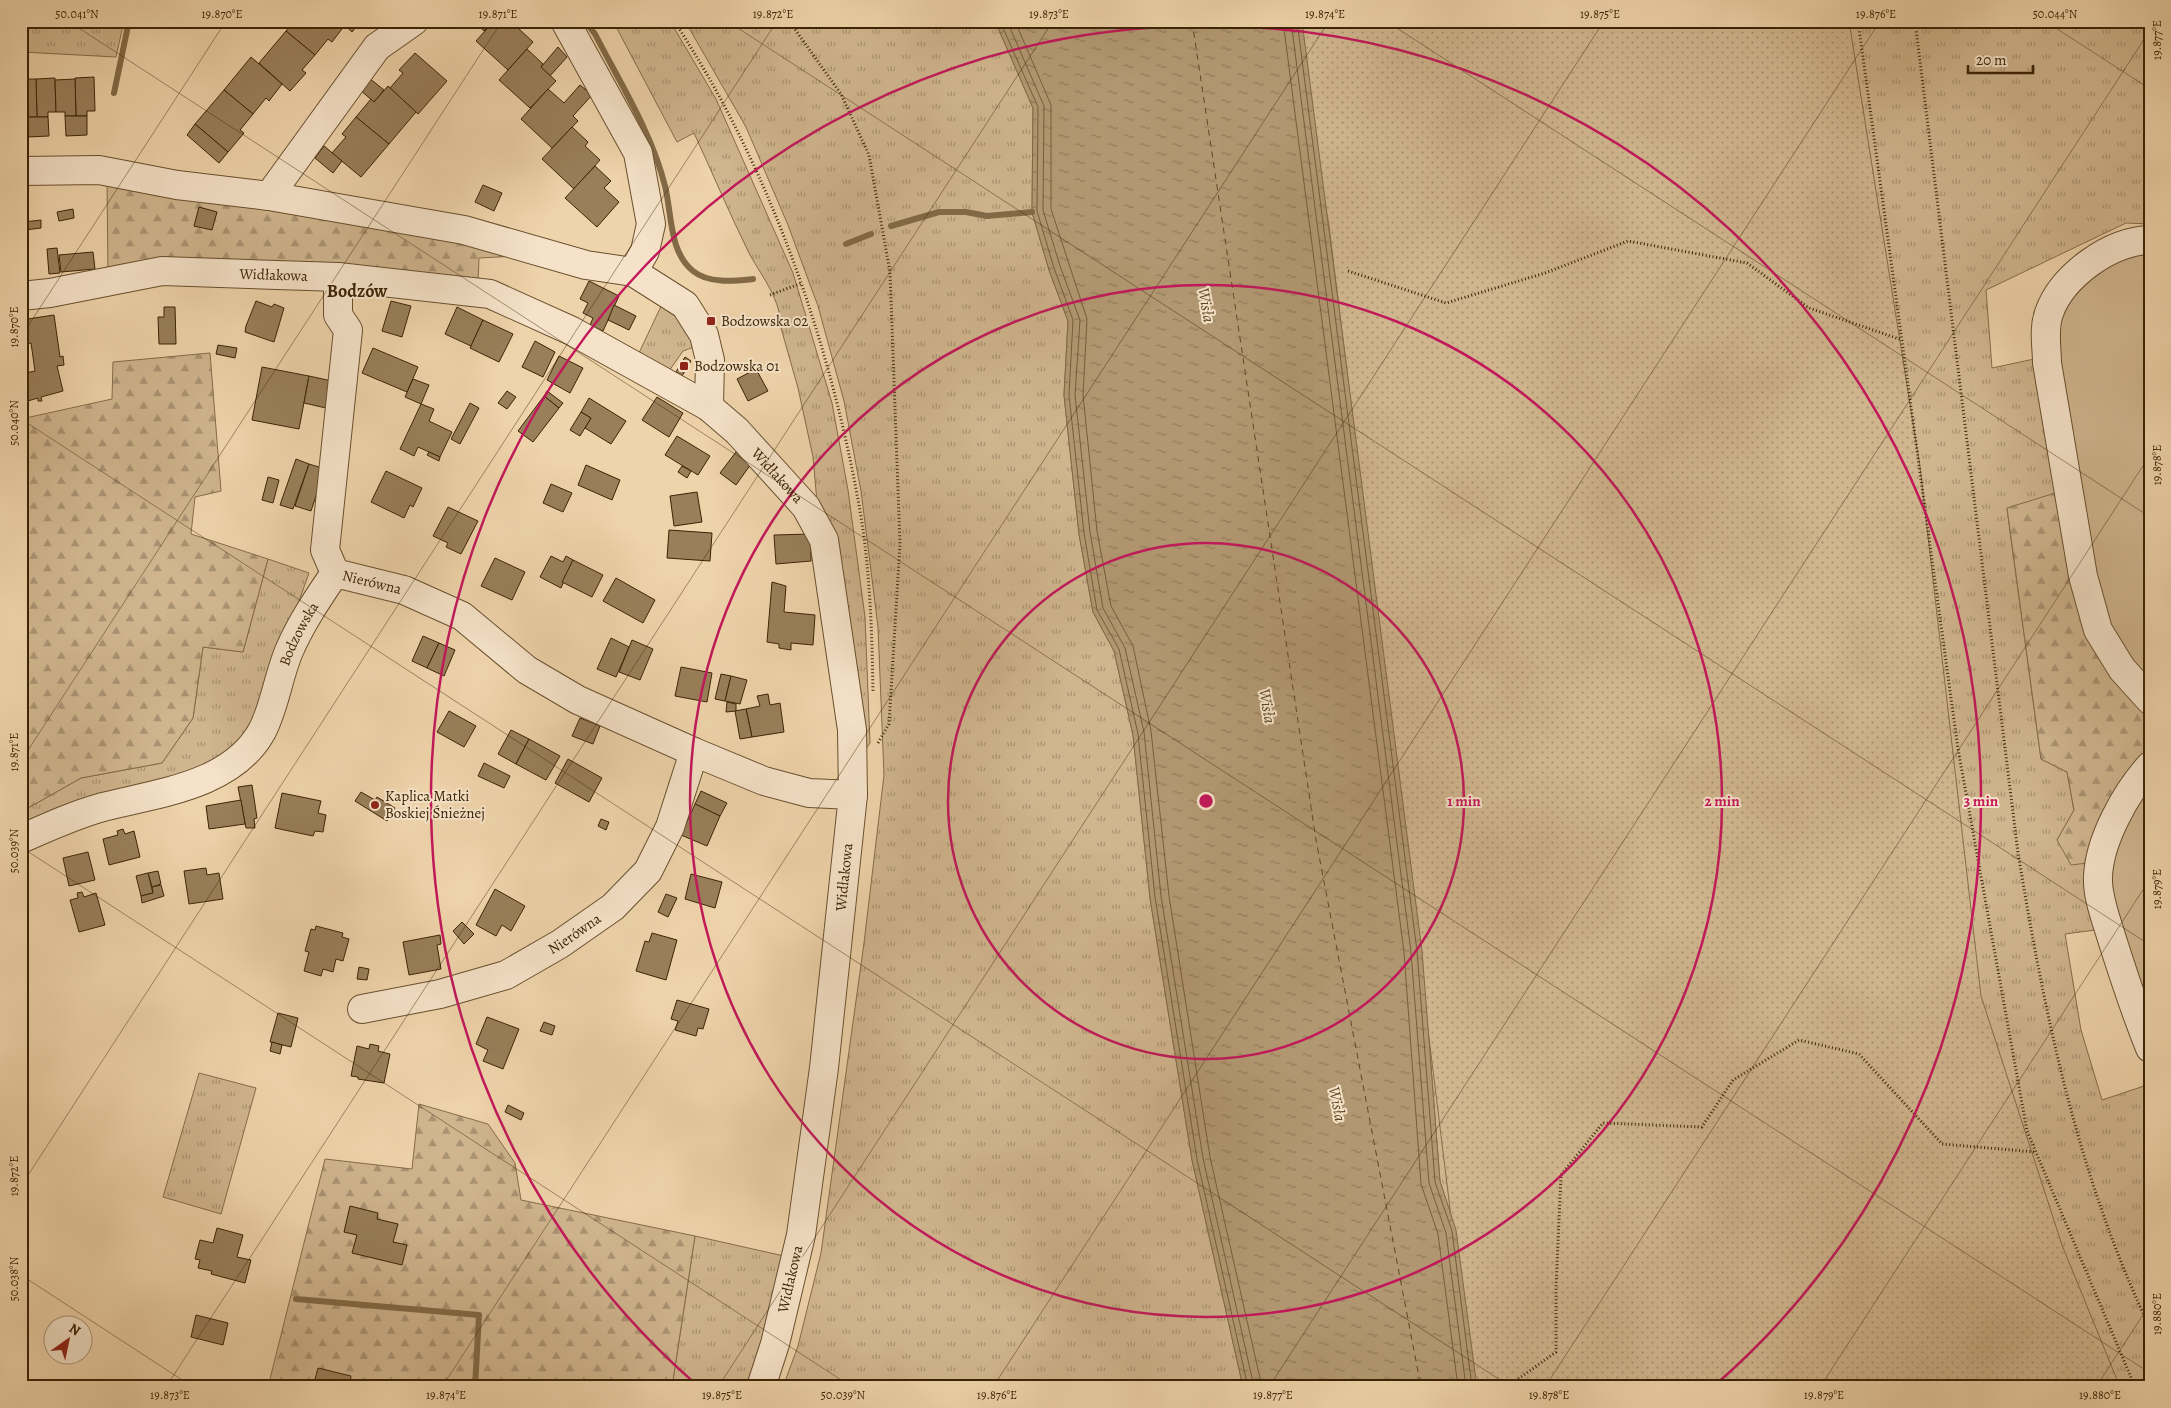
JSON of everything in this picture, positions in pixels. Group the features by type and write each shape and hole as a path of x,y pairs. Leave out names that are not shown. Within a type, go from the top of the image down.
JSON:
{"street":[{"path":"269,196 377,47 414,21"},
{"path":"565,21 638,153 651,224 645,251 633,272"},
{"path":"21,171 99,170 177,185 269,196 464,230 586,265 633,272 685,305 704,334 710,360 709,408"},
{"path":"2150,240 2129,243 2088,264 2054,301 2048,315 2046,330 2047,363 2084,576 2098,630 2122,670 2150,700"},
{"name":"Widłakowa","path":"21,296 50,293 162,271 338,277 490,294 572,331 709,408 737,430 806,507 824,540 852,730 853,795 824,1068 801,1235 775,1344 761,1387"},
{"path":"335,573 325,550 348,330 338,315 338,277"},
{"name":"Nierówna","path":"335,573 404,590 462,616 527,670 578,700 694,752 764,781 809,793 853,795"},
{"name":"Bodzowska","path":"21,839 76,816 195,783 240,760 262,731 288,653 306,616 335,573"},
{"name":"Nierówna","path":"362,1009 440,994 506,975 560,944 613,906 648,871 670,827 694,752"},
{"path":"2150,766 2134,782 2103,846 2098,878 2105,916 2125,980 2150,1048"}],"path":[{"path":"674,21 726,109 755,168 802,283 839,414 859,506 872,628 873,703"},
{"path":"789,21 841,94 869,155 890,272 900,544 889,724 874,750 873,740"},
{"path":"1858,21 1958,749 2026,1131 2135,1387"},
{"path":"1915,21 2018,853 2037,972 2066,1095 2110,1235 2150,1328"},
{"path":"1348,271 1446,303 1546,272 1628,241 1747,263 1809,308 1902,340"},
{"path":"770,295 802,283"},
{"path":"1507,1387 1556,1352 1556,1287 1562,1174 1604,1124 1702,1127 1733,1080 1799,1040 1859,1054 1942,1144 2035,1152"}],"green space":[{"path":"21,21 124,21 116,57 21,52"},
{"path":"613,21 670,21 716,99 793,273 832,403 848,490 865,617 870,743 864,752 817,502 813,457 798,388 775,299 750,255 694,133 677,142"},
{"path":"685,21 995,21 1033,108 1032,212 1049,270 1068,321 1064,395 1079,534 1093,612 1114,651 1133,735 1150,898 1192,1160 1243,1387 783,1387 798,1346 821,1253 864,943 884,775 878,627 861,491 844,401 818,306 788,225 746,127"},
{"path":"1293,21 1849,21 1920,467 1981,996 2062,1245 2120,1387 1472,1387 1329,226"},
{"path":"1439,21 2150,21 2150,224 2126,223 1986,290 1992,368 2039,358 2065,490 2007,509 2041,759 2067,772 2074,810 2057,840 2096,862 2103,929 2065,934 2081,1030 2102,1100 2150,1084 2150,1387 2087,1387 1456,1230 1440,1182 1422,951"},
{"path":"107,180 535,255 479,258 478,282 108,275"},
{"path":"2150,252 2150,685 2107,624 2088,566 2053,328 2083,281 2115,259"},
{"path":"663,302 688,328 694,347 683,351 669,371 638,355"},
{"path":"210,353 221,491 195,497 191,534 268,559 243,652 203,647 193,718 162,763 81,778 21,812 21,419 112,399 113,362"},
{"path":"2065,490 2150,707 2150,757 2096,862 2071,865 2057,840 2074,810 2067,772 2041,759 2007,508"},
{"path":"268,559 309,573 260,711 241,745 221,763 21,832 21,812 81,778 162,763 193,718 203,647 243,652"},
{"path":"2150,780 2150,1028 2109,905 2112,849"},
{"path":"199,1073 256,1088 221,1214 163,1197"},
{"path":"419,1104 488,1124 515,1163 521,1200 695,1236 672,1387 268,1387 325,1159 412,1169"},
{"path":"695,1236 784,1256 765,1339 747,1387 672,1387"}],"water":[{"name":"Wisła","path":"995,21 1302,21 1422,951 1440,1181 1456,1230 1477,1387 1243,1387 1192,1160 1150,898 1133,735 1114,651 1093,612 1079,534 1064,395 1068,321 1049,270 1032,212 1033,108"}],"building":[{"path":"294,21 340,21 345,25 332,42 328,39 315,55 286,31"},
{"path":"340,21 361,21 352,32"},
{"path":"473,21 494,21 484,31"},
{"path":"494,21 517,21 521,25 518,28 533,42 508,70 476,41"},
{"path":"286,31 315,55 302,70 306,73 290,91 259,63"},
{"path":"558,47 567,57 550,76 541,67"},
{"path":"527,49 543,64 541,67 556,81 530,108 499,80"},
{"path":"415,53 447,81 418,114 390,88 403,73 399,70"},
{"path":"251,57 282,84 269,101 266,98 253,114 224,90"},
{"path":"94,77 95,111 87,111 87,116 76,116 75,78"},
{"path":"55,78 56,112 48,112 48,117 37,117 36,79"},
{"path":"369,78 384,90 374,102 359,89"},
{"path":"21,79 36,79 37,117 27,117 26,113 21,113"},
{"path":"75,79 76,116 65,116 65,112 56,112 55,80"},
{"path":"580,85 592,95 573,116 578,121 552,148 521,119 548,89 564,103"},
{"path":"388,86 416,112 389,144 356,117 371,99 374,102"},
{"path":"224,90 253,114 240,130 244,133 228,152 195,124"},
{"path":"65,116 87,116 87,135 66,136"},
{"path":"27,117 48,117 49,136 27,137"},
{"path":"356,117 389,144 361,177 332,153 346,137 342,134"},
{"path":"195,124 228,152 219,163 187,135"},
{"path":"572,127 588,142 585,146 600,160 574,189 542,159"},
{"path":"324,146 342,161 333,173 315,158"},
{"path":"595,166 611,181 604,188 619,202 597,227 565,198"},
{"path":"483,185 502,193 494,211 475,202"},
{"path":"21,186 26,186 25,205 21,205"},
{"path":"199,207 217,212 212,230 194,226"},
{"path":"73,209 74,218 59,221 57,212"},
{"path":"41,220 41,228 25,230 24,222"},
{"path":"57,248 60,273 49,274 47,249"},
{"path":"93,252 95,269 61,272 59,255"},
{"path":"589,281 619,296 603,331 590,325 593,318 583,313 588,303 580,299"},
{"path":"256,301 272,307 274,304 284,308 274,342 245,332"},
{"path":"391,301 411,306 402,337 382,331"},
{"path":"614,305 636,316 629,330 608,320"},
{"path":"164,307 175,307 176,344 159,344 158,317 164,317"},
{"path":"457,307 483,320 471,346 445,334"},
{"path":"54,315 60,357 63,356 64,365 57,366 63,391 41,397 42,401 38,401 38,398 21,403 21,374 35,371 31,343 21,345 21,320"},
{"path":"483,320 513,334 499,362 470,348"},
{"path":"535,341 555,352 543,377 522,367"},
{"path":"218,345 237,348 235,358 216,354"},
{"path":"373,348 418,367 407,392 362,373"},
{"path":"559,356 583,368 570,393 547,380"},
{"path":"685,357 691,361 682,376 676,372"},
{"path":"262,367 309,376 299,429 252,420"},
{"path":"756,369 768,391 748,401 737,379"},
{"path":"309,376 332,381 326,408 304,403"},
{"path":"413,379 429,385 421,404 405,397"},
{"path":"507,391 516,397 507,409 498,403"},
{"path":"547,391 563,403 559,408 544,396"},
{"path":"544,396 559,408 533,442 518,431"},
{"path":"657,397 683,413 669,437 642,420"},
{"path":"589,398 626,421 611,444 585,428 591,418 581,412"},
{"path":"470,403 479,408 460,444 451,439"},
{"path":"421,404 434,409 429,421 452,432 440,457 418,447 414,456 400,449"},
{"path":"581,412 591,418 580,436 570,430"},
{"path":"677,436 710,456 698,475 665,455"},
{"path":"429,452 440,457 439,461 427,455"},
{"path":"736,452 751,464 736,485 720,473"},
{"path":"296,459 309,464 293,509 280,505"},
{"path":"309,464 325,469 311,511 295,506"},
{"path":"586,465 620,480 612,500 578,485"},
{"path":"682,466 691,471 687,478 678,472"},
{"path":"386,471 422,488 413,507 410,505 404,518 371,502"},
{"path":"268,477 279,480 273,503 262,500"},
{"path":"551,484 572,493 563,512 543,503"},
{"path":"697,492 702,522 674,526 670,496"},
{"path":"448,507 478,521 461,554 446,547 448,543 433,536"},
{"path":"669,530 712,533 710,561 667,558"},
{"path":"811,534 811,561 776,564 774,535"},
{"path":"551,556 563,562 566,556 573,560 561,588 540,577"},
{"path":"495,558 525,572 512,600 481,586"},
{"path":"573,560 603,575 592,597 562,582"},
{"path":"616,578 655,600 643,623 603,601"},
{"path":"772,582 786,586 784,612 815,615 813,645 791,643 791,650 779,648 779,644 767,642"},
{"path":"423,636 439,643 427,668 412,661"},
{"path":"611,638 629,647 616,677 597,669"},
{"path":"632,640 653,649 640,680 619,672"},
{"path":"439,643 455,650 444,676 427,668"},
{"path":"681,667 712,673 707,702 675,696"},
{"path":"721,674 731,676 725,701 715,699"},
{"path":"731,676 747,680 740,704 725,701"},
{"path":"768,694 770,705 780,703 784,732 752,737 746,709 760,706 757,696"},
{"path":"727,702 736,704 736,711 726,712"},
{"path":"746,709 752,737 740,739 735,711"},
{"path":"449,711 476,726 464,747 437,732"},
{"path":"580,718 600,726 593,744 572,736"},
{"path":"511,730 529,739 516,764 498,754"},
{"path":"529,739 560,756 546,780 516,764"},
{"path":"568,759 602,778 589,802 555,783"},
{"path":"484,763 510,776 504,788 478,776"},
{"path":"252,785 257,818 254,819 255,828 246,828 238,787"},
{"path":"701,791 727,803 720,816 695,804"},
{"name":"Kaplica Matki Boskiej Śnieżnej","path":"361,792 375,800 377,797 395,808 387,821 355,801"},
{"path":"282,793 321,801 318,813 326,815 323,832 315,831 313,836 275,828"},
{"path":"241,800 245,824 209,829 206,806"},
{"path":"695,804 720,816 707,846 681,835"},
{"path":"601,819 609,822 606,830 598,826"},
{"path":"123,829 125,834 134,831 140,857 109,865 103,839 118,835 117,831"},
{"path":"88,852 95,880 69,886 63,858"},
{"path":"206,868 207,875 219,873 223,899 189,904 184,871"},
{"path":"158,871 161,884 152,887 148,873"},
{"path":"148,873 153,893 141,896 136,876"},
{"path":"691,874 722,882 715,908 685,899"},
{"path":"161,885 164,896 142,903 141,896 153,893 152,887"},
{"path":"495,889 525,906 511,931 502,925 496,936 476,925"},
{"path":"82,892 84,897 96,893 105,925 79,932 70,900 78,898 77,893"},
{"path":"666,894 677,898 668,917 658,912"},
{"path":"462,922 474,934 464,944 453,931"},
{"path":"316,926 343,933 342,937 349,939 343,961 336,959 333,972 323,969 321,976 304,971 309,952 305,951 311,929 315,930"},
{"path":"652,933 677,940 666,980 636,971 645,941 649,942"},
{"path":"440,935 441,944 437,945 441,969 409,975 403,942"},
{"path":"359,967 369,969 367,980 357,979"},
{"path":"677,1000 709,1009 703,1029 698,1028 696,1036 675,1030 678,1021 671,1019"},
{"path":"278,1013 298,1018 291,1047 270,1042"},
{"path":"487,1017 519,1029 503,1069 483,1061 488,1050 476,1044"},
{"path":"544,1022 555,1026 552,1035 540,1031"},
{"path":"272,1042 282,1045 280,1054 270,1051"},
{"path":"370,1044 379,1046 378,1051 390,1054 384,1083 351,1076 357,1046 369,1049"},
{"path":"508,1105 524,1113 521,1120 505,1112"},
{"path":"350,1206 378,1213 377,1219 398,1224 393,1242 407,1245 402,1265 352,1253 357,1235 344,1232"},
{"path":"217,1228 243,1235 237,1257 251,1260 245,1283 211,1274 212,1271 198,1268 200,1260 195,1259 200,1240 213,1243"},
{"path":"196,1315 228,1323 223,1345 191,1337"},
{"path":"318,1368 351,1376 350,1383 365,1387 313,1387"}],"waterway":[{"path":"114,93 129,21"},
{"path":"585,21 595,34 625,90 652,147 665,186 675,243 679,254 693,271 706,278 722,281 753,279"},
{"path":"891,226 939,212 966,212 987,216 1032,212"},
{"path":"846,244 871,234"},
{"path":"296,1299 479,1315 475,1387"}],"ferry route":[{"path":"1192,21 1316,840 1421,1387"}],"place":[{"name":"Bodzowska 02","path":"711,321"},
{"name":"Bodzowska 01","path":"684,366"},
{"name":"Kaplica Matki Boskiej Śnieżnej","path":"375,805"}],"district":[{"name":"Bodzów","path":"357,291"}]}
